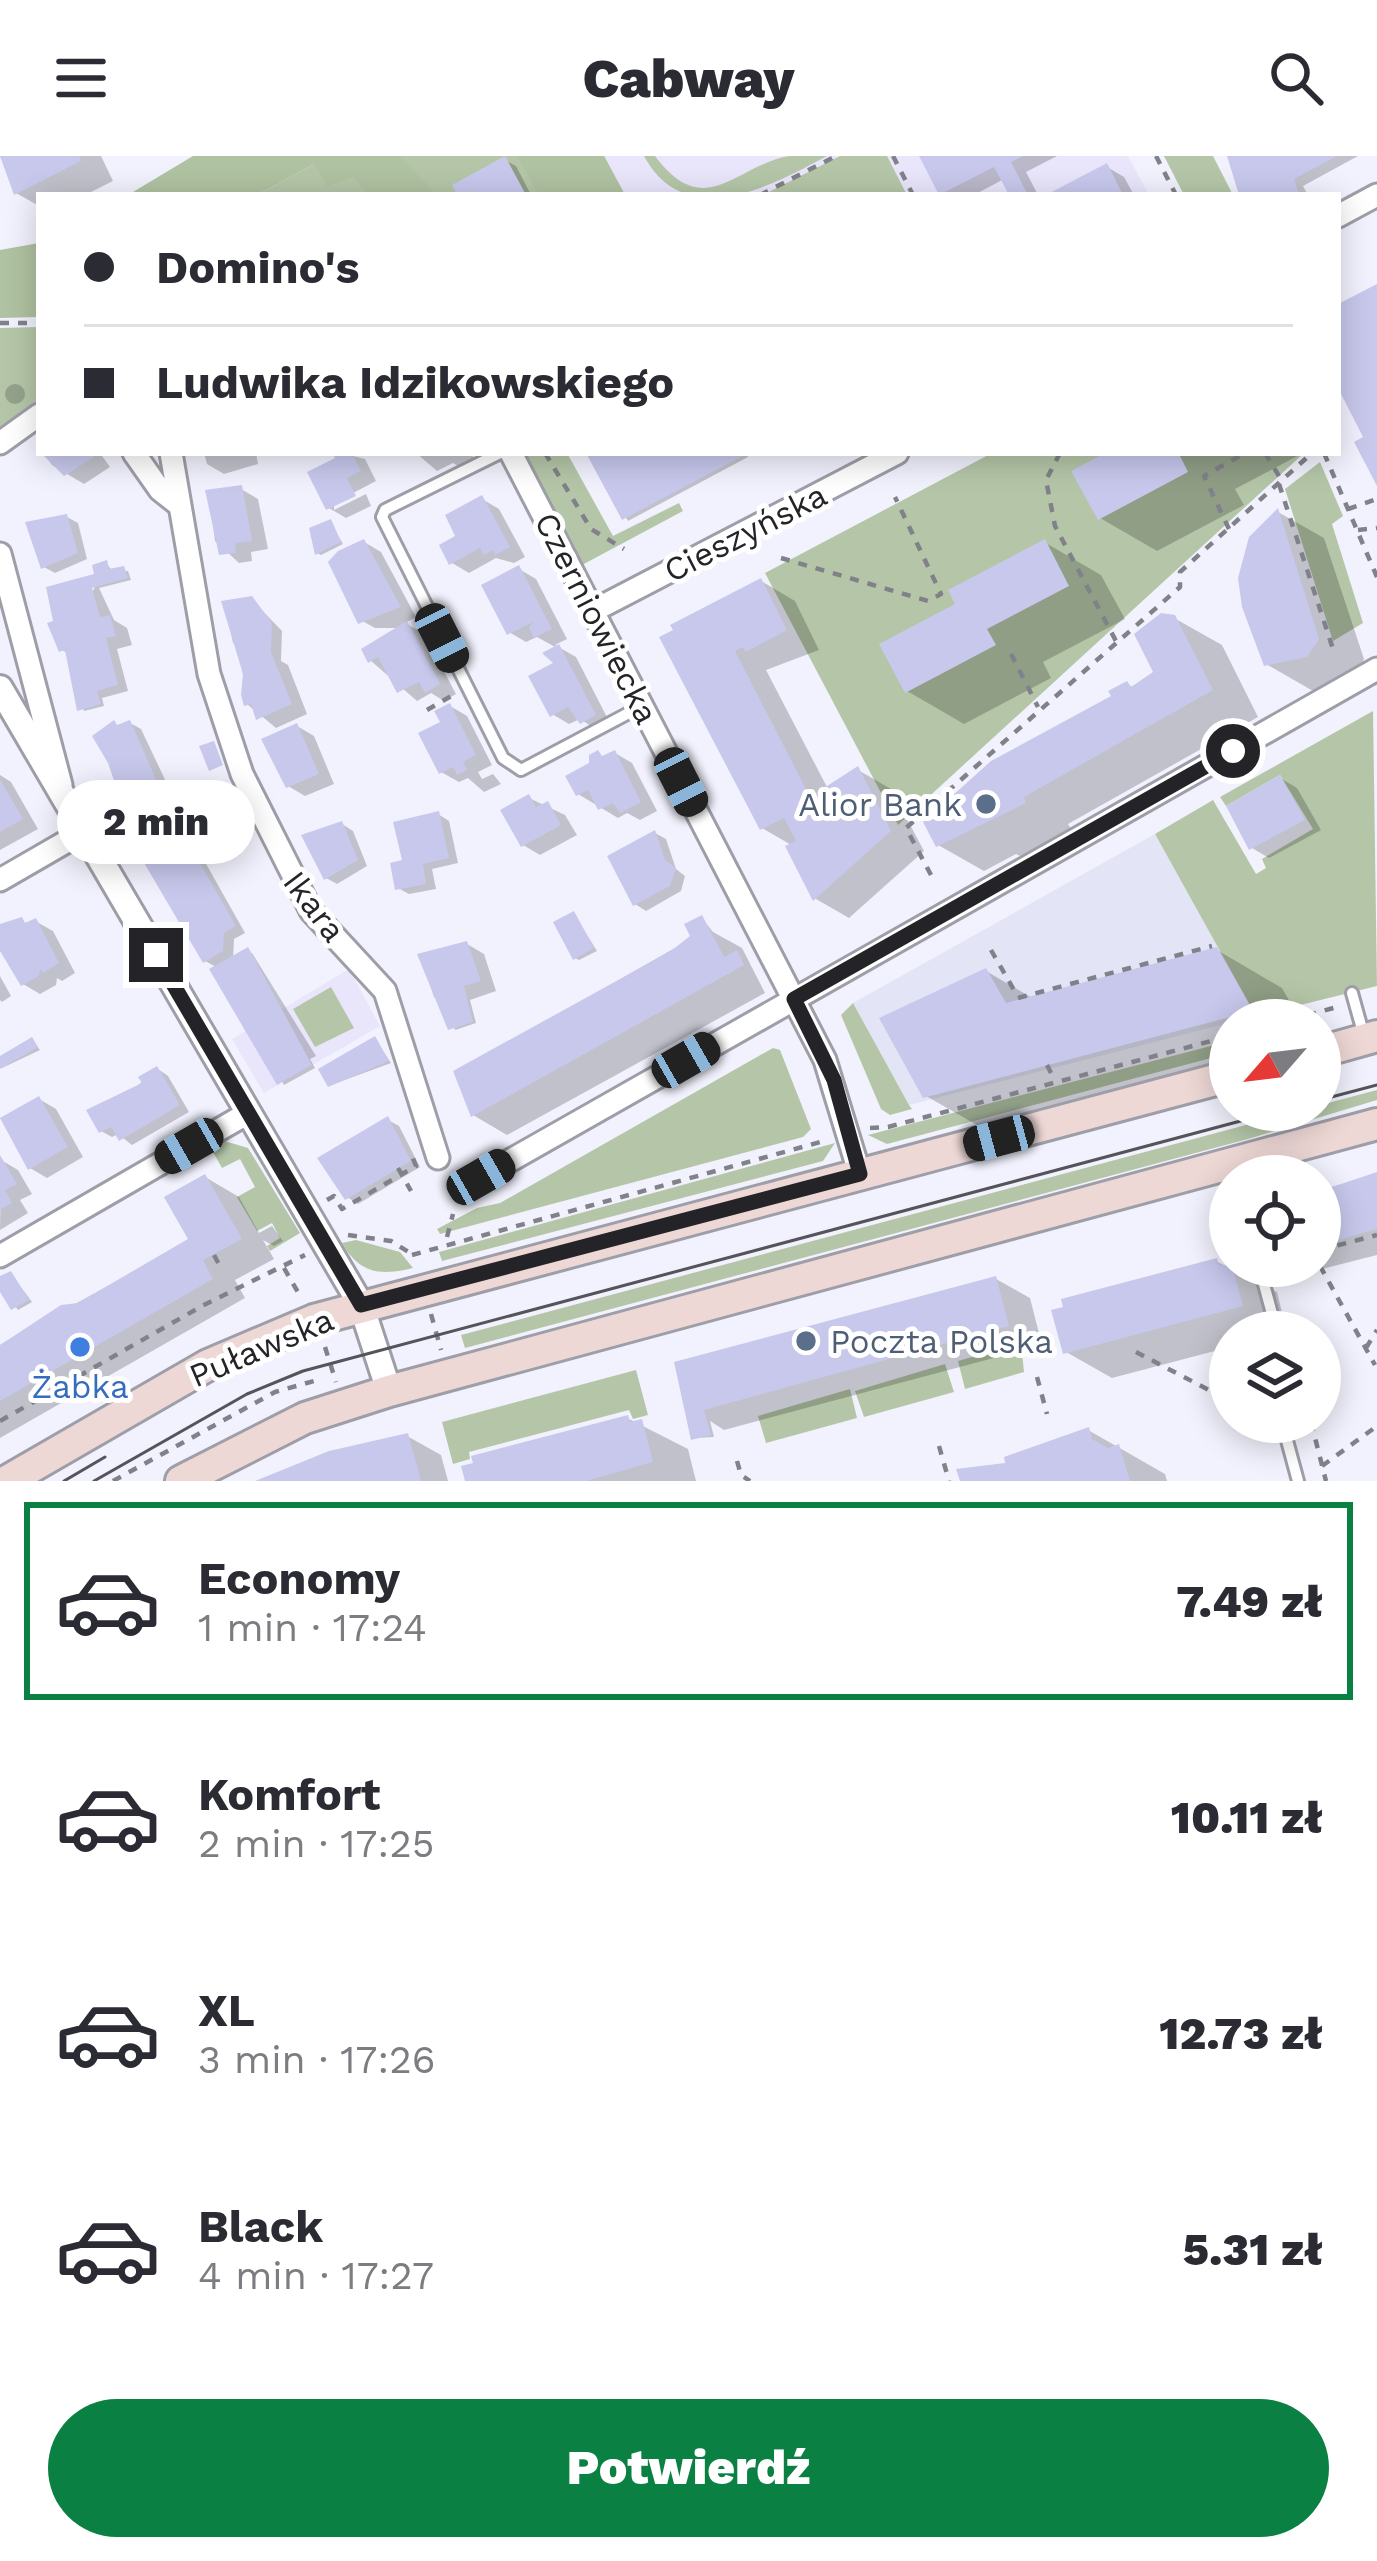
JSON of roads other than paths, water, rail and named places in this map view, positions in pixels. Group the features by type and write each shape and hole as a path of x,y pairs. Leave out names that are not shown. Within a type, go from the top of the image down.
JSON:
{"main road":[{"path":"1341,1046 1371,1038"},
{"name":"Puławska","path":"7,1481 208,1365 361,1305 1209,1082"},
{"path":"1281,1155 1377,1124"},
{"path":"181,1481 304,1418 388,1391 1209,1177"}],"street":[{"path":"1341,214 1377,195"},
{"path":"0,443 36,417"},
{"path":"136,456 160,490 178,505"},
{"name":"Ikara","path":"171,456 209,674 242,774 311,911 385,991 429,1151"},
{"name":"Czerniowiecka","path":"513,456 834,1080 860,1174"},
{"name":"Cieszyńska","path":"593,611 892,456"},
{"path":"0,554 64,798"},
{"path":"481,1177 1377,669"},
{"path":"0,688 361,1305 388,1391"},
{"path":"0,880 83,832"},
{"path":"0,1256 248,1113"}],"lane":[{"path":"494,456 385,510 382,518 502,758 521,770 642,706"},
{"path":"1350,999 1371,1038"},
{"path":"1288,1443 1298,1481"}],"tram line":[{"path":"1341,1094 1377,1085"},
{"path":"94,1481 247,1394 303,1371 1209,1129"},
{"path":"64,1481 105,1457"}],"place":[{"name":"Alior Bank","path":"986,804"},
{"name":"Poczta Polska","path":"806,1341"},
{"name":"Żabka","path":"80,1347"}]}
